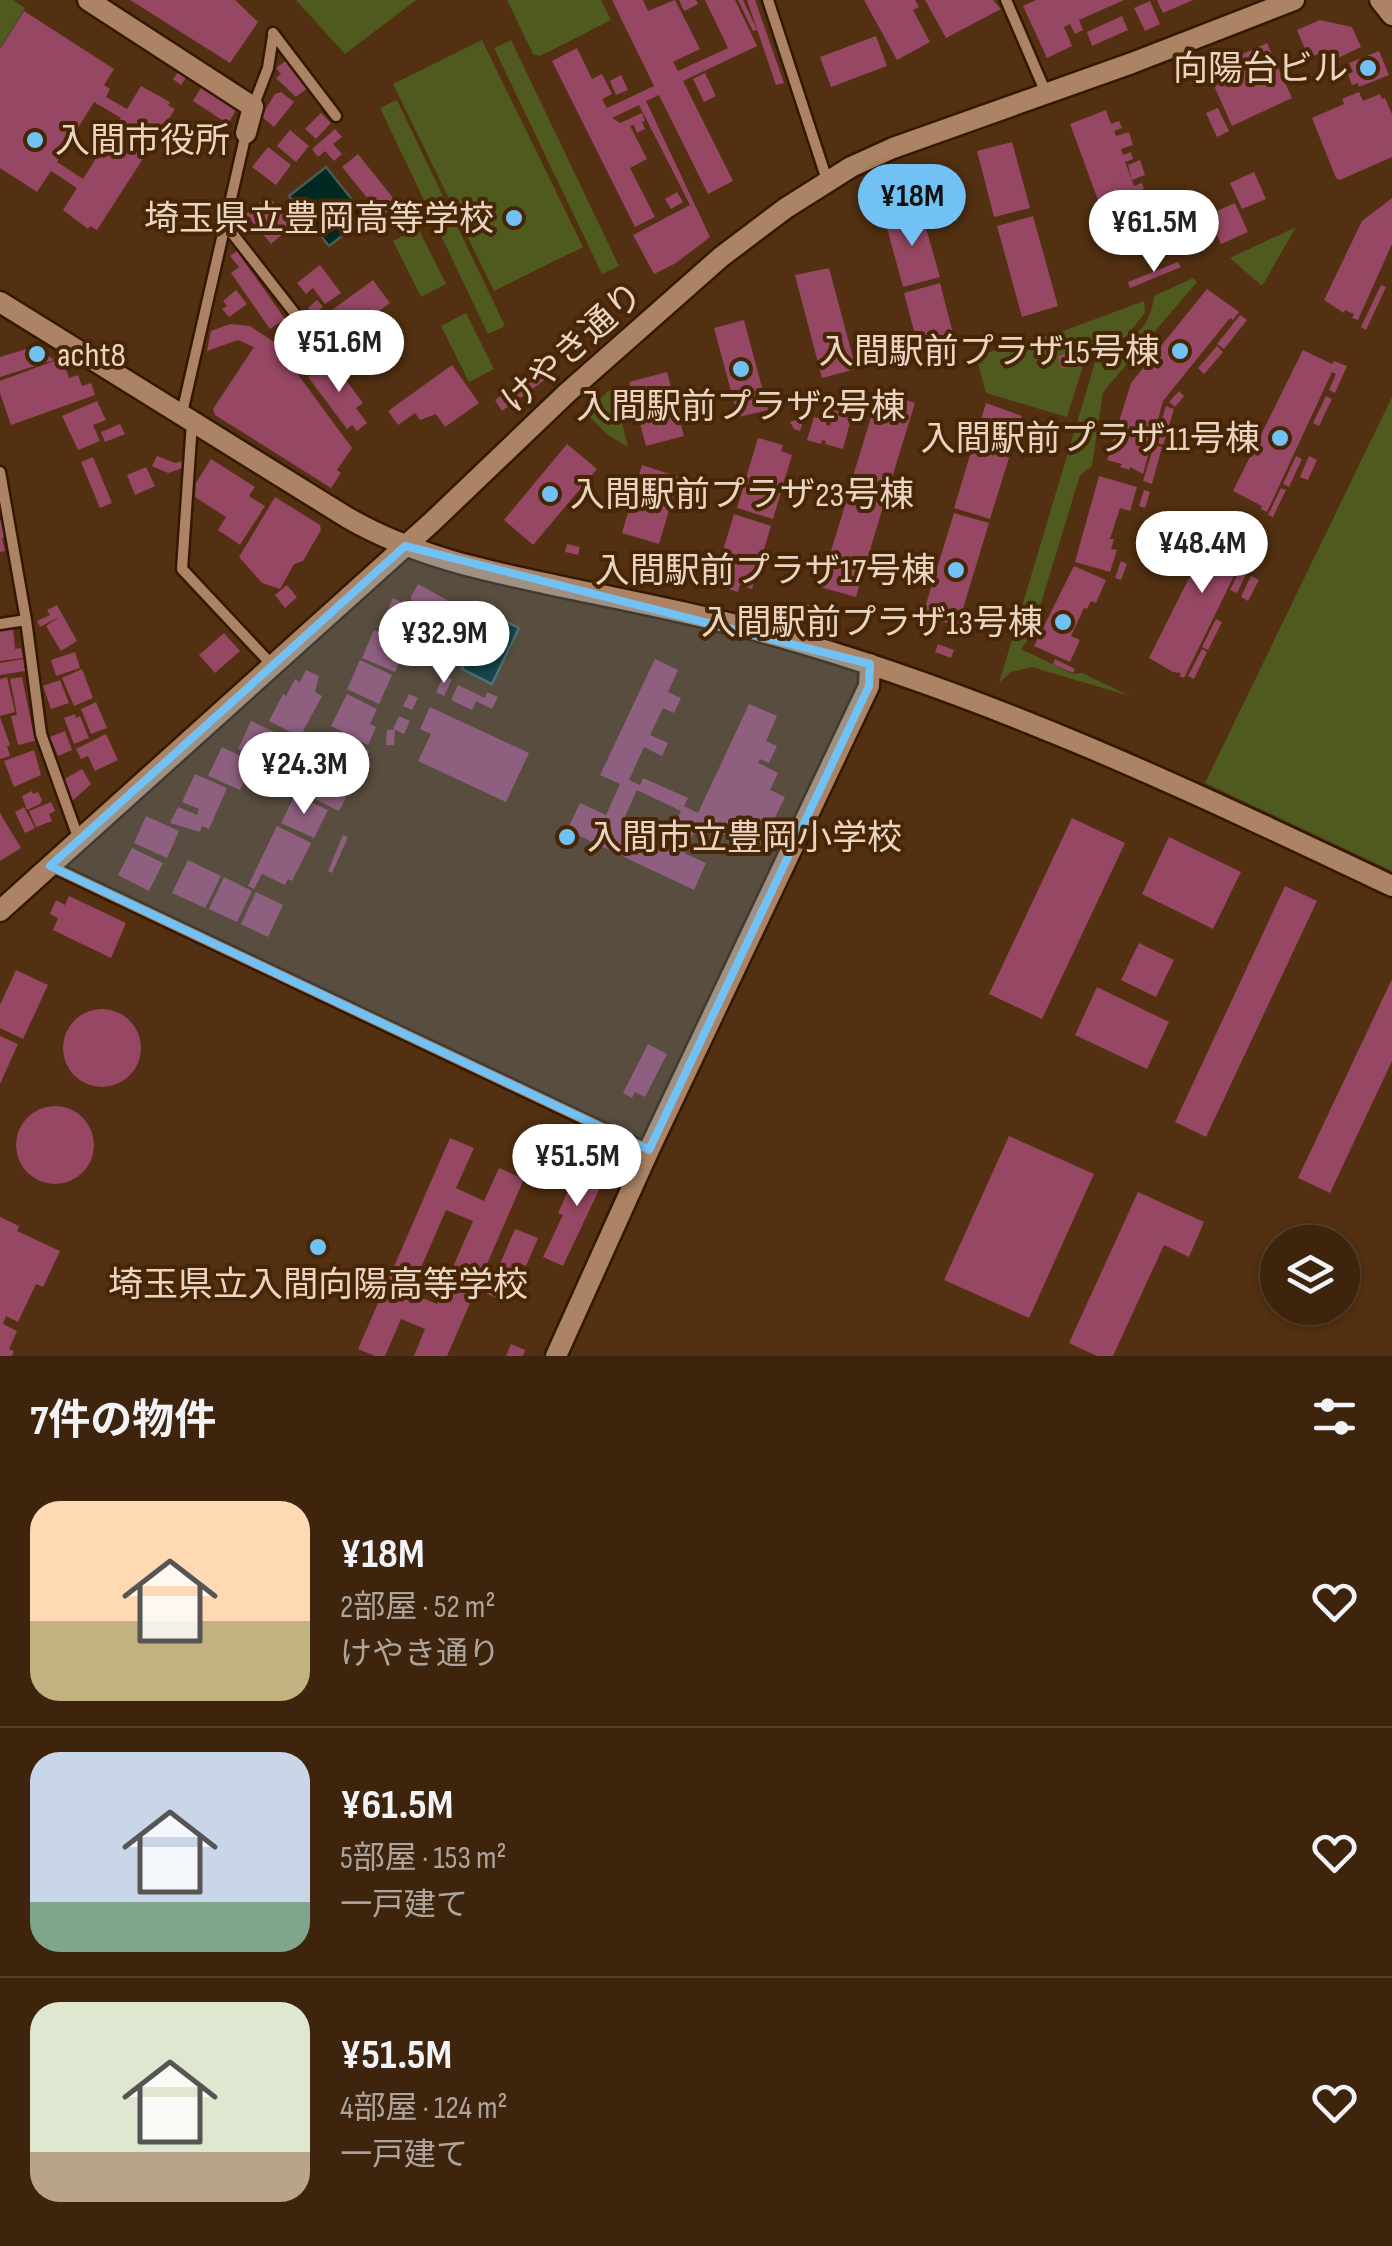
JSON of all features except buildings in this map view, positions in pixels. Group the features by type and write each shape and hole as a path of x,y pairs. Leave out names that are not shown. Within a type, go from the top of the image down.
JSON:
{"street":[{"path":"88,0 253,107"},
{"path":"768,0 827,180"},
{"path":"1006,0 1046,94"},
{"name":"けやき通り","path":"0,911 568,393 722,258 827,180 893,148 1294,0"},
{"path":"1380,0 1392,14"},
{"path":"272,665 182,568 186,417 225,224 253,107 268,68 272,33 336,116"},
{"path":"225,224 296,315"},
{"path":"0,302 348,518 404,546 477,569 720,622 870,664 998,709 1090,748 1392,886"},
{"path":"0,472 41,734 79,840"},
{"path":"0,624 26,620"},
{"path":"556,1356 869,686 870,664"},
{"path":"50,866 649,1150"}],"highlighted area":[{"path":"405,546 870,664 869,686 649,1150 50,866"}],"green space":[{"path":"0,0 13,0 25,8 0,48"},
{"path":"296,0 416,0 345,54"},
{"path":"507,0 601,0 611,20 540,56 533,54"},
{"path":"482,40 583,247 494,291 393,84"},
{"path":"511,40 619,266 602,274 494,48"},
{"path":"397,100 505,326 488,334 380,108"},
{"path":"1296,227 1262,286 1230,258"},
{"path":"418,228 446,284 421,297 393,241"},
{"path":"1193,278 1197,282 1103,392 1092,466 1080,475 1031,636 1021,649 1130,696 1032,667 1011,672 999,683 1096,359 1099,353 1137,334 1148,318 1154,296"},
{"path":"1144,301 1145,313 1125,338 1088,350 1067,417 986,393 976,356 1066,330"},
{"path":"466,313 494,369 469,382 441,326"},
{"path":"613,387 628,447 608,435 585,412"},
{"path":"1392,397 1392,871 1205,783"}],"water":[{"path":"326,167 366,217 329,246 289,196"},
{"path":"489,613 519,628 492,684 462,669"}],"place":[{"name":"向陽台ビル","path":"1368,68"},
{"name":"入間市役所","path":"35,140"},
{"name":"埼玉県立豊岡高等学校","path":"514,218"},
{"name":"入間駅前プラザ15号棟","path":"1180,351"},
{"name":"acht8","path":"37,354"},
{"name":"入間駅前プラザ2号棟","path":"741,369"},
{"name":"入間駅前プラザ11号棟","path":"1280,438"},
{"name":"入間駅前プラザ23号棟","path":"550,494"},
{"name":"入間駅前プラザ17号棟","path":"956,570"},
{"name":"入間駅前プラザ13号棟","path":"1063,622"},
{"name":"入間市立豊岡小学校","path":"567,837"},
{"name":"埼玉県立入間向陽高等学校","path":"318,1247"}]}
